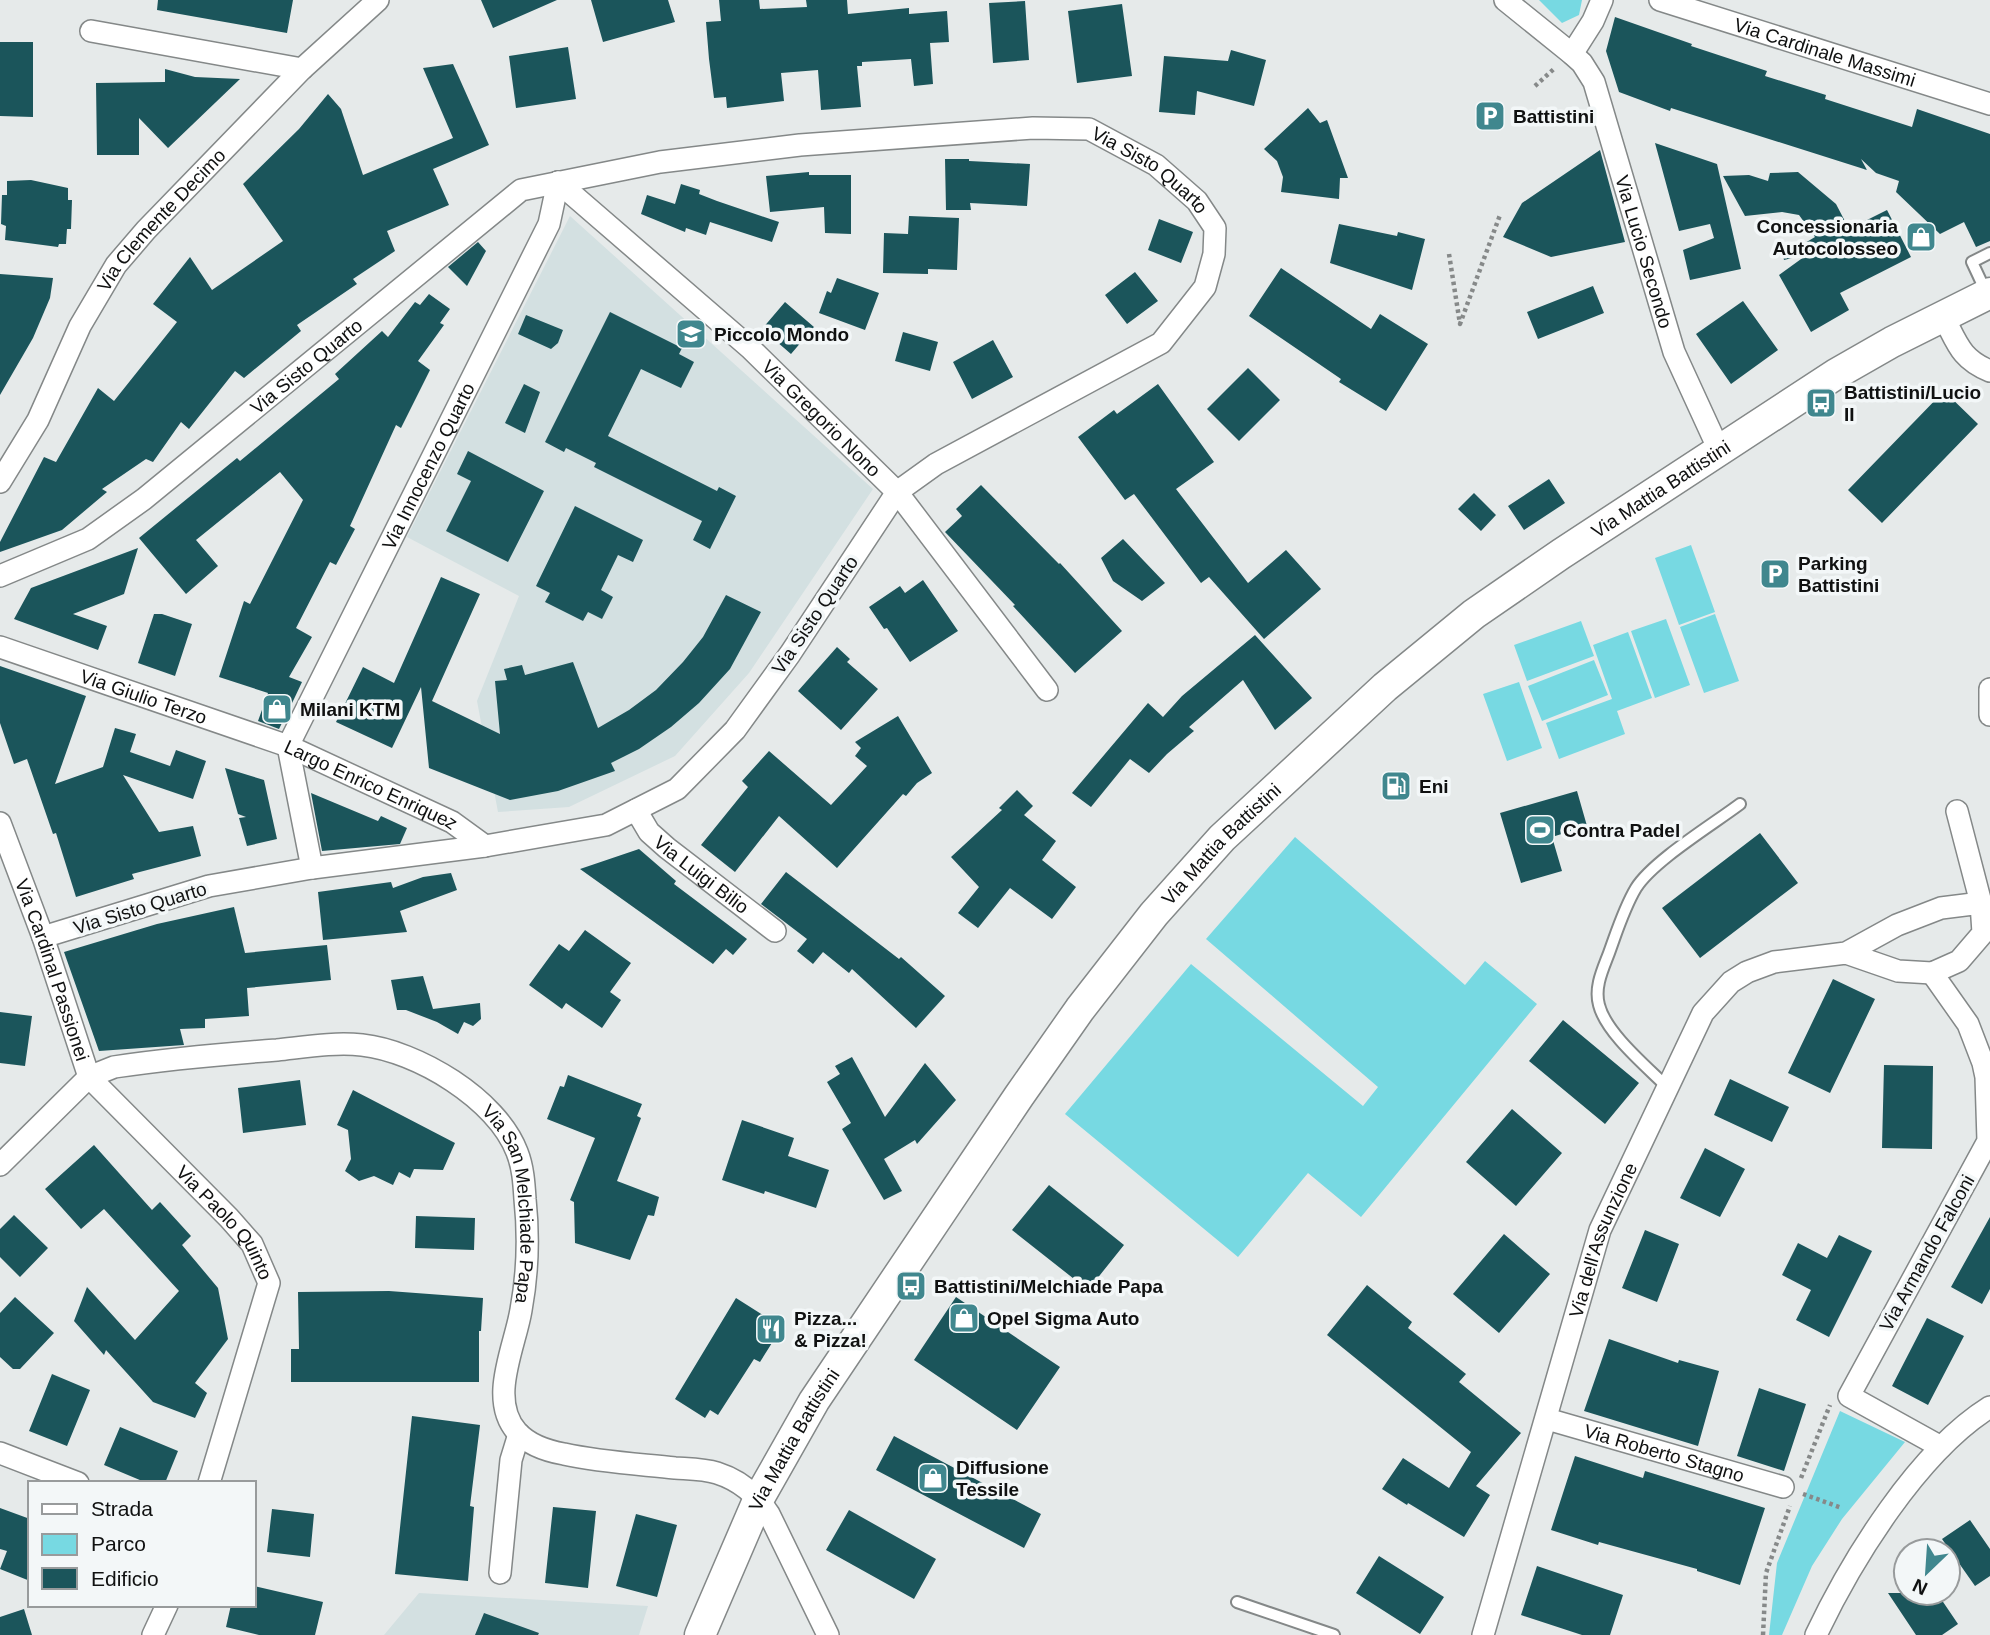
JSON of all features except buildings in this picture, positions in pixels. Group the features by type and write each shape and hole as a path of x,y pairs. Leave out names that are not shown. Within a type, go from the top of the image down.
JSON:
{"main road":[{"name":"Via Mattia Battistini","path":"700,1635 759,1498 814,1401 1080,1009 1154,914 1222,838 1298,765 1452,631 1561,554 1836,374 1988,293"}],"street":[{"name":"Via Clemente Decimo","path":"0,482 42,412 80,326 116,265 146,230 302,69 378,0"},
{"name":"Via Lucio Secondo","path":"1505,0 1572,54 1588,71 1598,92 1652,285 1674,352 1719,450"},
{"path":"1572,54 1594,21 1602,0"},
{"name":"Via Cardinale Massimi","path":"1660,0 1990,104"},
{"path":"91,31 302,69"},
{"name":"Via Sisto Quarto","path":"0,576 70,548 144,499 521,190 660,162 800,145 1033,128 1089,129 1156,165 1197,201 1215,228 1214,254 1206,287 1161,343 936,464 897,492 790,654 736,730 677,789 606,825 485,846 312,868 209,886 43,937"},
{"name":"Via Gregorio Nono","path":"558,182 750,348 897,492 1047,690"},
{"name":"Via Innocenzo Quarto","path":"288,746 550,224 558,182"},
{"path":"1942,316 1965,357 1990,371"},
{"name":"Via Giulio Terzo","path":"0,647 288,746"},
{"path":"1990,689 1990,715"},
{"name":"Largo Enrico Enriquez","path":"288,746 452,822 485,846"},
{"name":"Largo Enrico Enriquez","path":"288,746 312,868"},
{"name":"Via Luigi Bilio","path":"636,810 649,832 667,848 775,931"},
{"path":"1932,973 1959,961 1983,933 1980,859 1956,811"},
{"name":"Via Cardinal Passionei","path":"0,823 43,937 89,1077"},
{"name":"Via dell'Assunzione","path":"1483,1635 1600,1230 1703,1013 1731,982 1747,972 1774,962 1846,953 1898,925 1941,908 1981,903"},
{"name":"Via dell'Assunzione","path":"1846,953 1898,971 1932,973"},
{"name":"Via Armando Falconi","path":"1932,973 1968,1024 1986,1062 1988,1141 1849,1396 1941,1447"},
{"name":"Via San Melchiade Papa","path":"89,1077 105,1069 124,1065 258,1051 359,1045 424,1063 473,1096 509,1137 517,1150 523,1175 529,1256 521,1310 506,1376 504,1401 511,1423 519,1434"},
{"path":"0,1165 89,1077"},
{"name":"Via Paolo Quinto","path":"89,1077 237,1226 252,1244 269,1283 210,1481"},
{"path":"1816,1635 1834,1598 1884,1516 1941,1447 1990,1407"},
{"name":"Via Roberto Stagno","path":"1547,1419 1789,1489"},
{"path":"500,1573 511,1460 519,1434 537,1446 573,1456 717,1473 737,1482 759,1498 769,1514 828,1635"},
{"path":"0,1453 73,1481"},
{"path":"153,1635 166,1607"}],"lane":[{"path":"1988,293 1972,262 1990,253"},
{"path":"1667,1087 1607,1022 1598,1004 1599,981 1621,919 1643,878 1740,804"},
{"path":"1237,1602 1334,1635"}],"path":[{"path":"1449,254 1460,324 1500,215"},
{"path":"1789,1489 1842,1508"}],"shaded area":[{"path":"570,216 873,489 749,673 675,756 569,807 498,812 477,701 519,596 407,537"},
{"path":"419,1593 648,1606 639,1635 384,1635"}],"green space":[{"path":"1539,0 1582,0 1579,15 1562,23"},
{"path":"1691,545 1715,612 1679,625 1655,558"},
{"path":"1715,614 1739,681 1704,693 1680,627"},
{"path":"1666,619 1690,685 1655,698 1631,631"},
{"path":"1581,621 1594,656 1527,681 1514,645"},
{"path":"1628,632 1652,698 1617,711 1625,734 1559,759 1546,723 1612,699 1593,645"},
{"path":"1594,660 1608,695 1542,721 1528,686"},
{"path":"1519,682 1542,748 1507,761 1483,694"},
{"path":"1295,837 1465,985 1485,961 1537,1004 1361,1217 1308,1173 1238,1257 1065,1114 1191,964 1363,1106 1378,1087 1206,939"},
{"path":"1840,1411 1905,1442 1842,1519 1812,1566 1782,1635 1769,1635 1777,1563"}],"place":[{"name":"Battistini","path":"1490,116"},
{"name":"Concessionaria Autocolosseo","path":"1921,237"},
{"name":"Piccolo Mondo","path":"691,334"},
{"name":"Battistini/Lucio II","path":"1821,403"},
{"name":"Parking Battistini","path":"1775,574"},
{"name":"Milani KTM","path":"277,709"},
{"name":"Eni","path":"1396,786"},
{"name":"Contra Padel","path":"1540,830"},
{"name":"Battistini/Melchiade Papa","path":"911,1286"},
{"name":"Opel Sigma Auto","path":"964,1318"},
{"name":"Pizza... & Pizza!","path":"771,1329"},
{"name":"Diffusione Tessile","path":"933,1478"}]}
